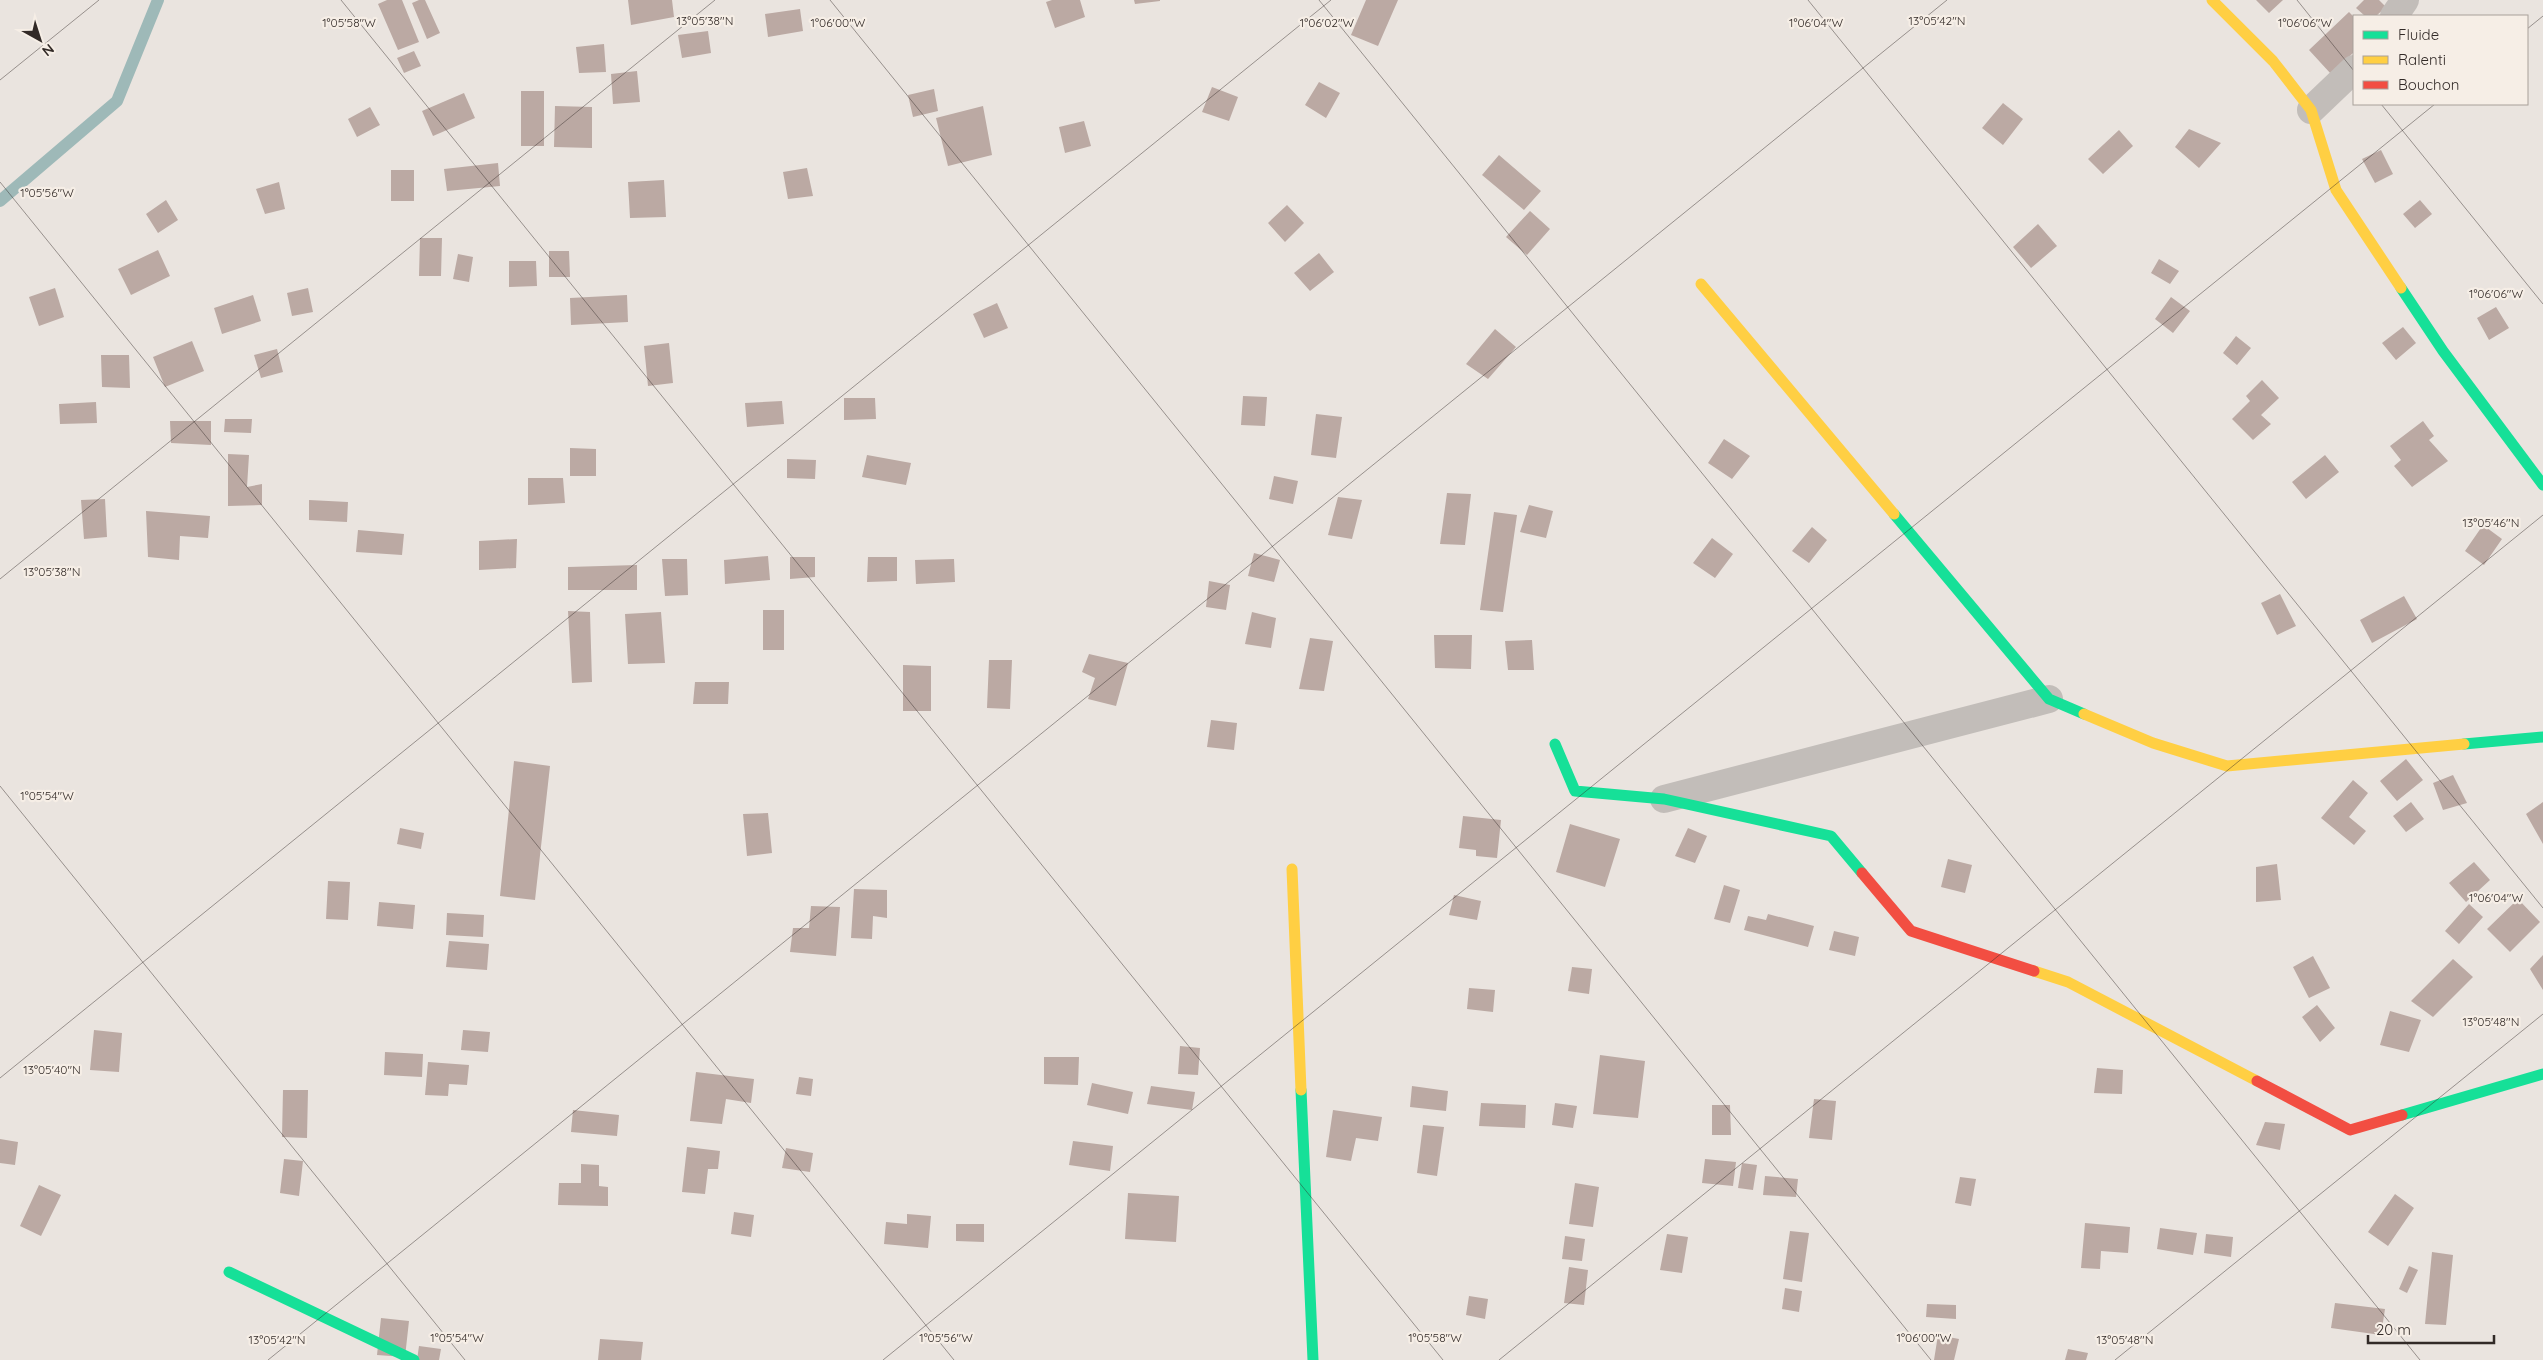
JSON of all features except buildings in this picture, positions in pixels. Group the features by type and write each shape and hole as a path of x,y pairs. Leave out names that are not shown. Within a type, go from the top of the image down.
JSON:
{"street":[{"path":"2212,0 2273,61 2311,110 2336,190 2442,351 2543,485"},
{"path":"2395,15 2405,0"},
{"path":"2311,110 2353,70"},
{"path":"1701,284 2049,699 2153,743 2228,766 2543,737"},
{"path":"1664,799 2049,699"},
{"path":"1555,744 1575,792 1664,799 1831,836 1910,931 2068,982 2350,1130 2543,1074"},
{"path":"1292,869 1313,1360"},
{"path":"229,1272 414,1360"}],"waterway":[{"path":"0,201 117,101 158,0"}],"traffic: fast":[{"path":"2401,288 2443,351 2543,485"},
{"path":"1894,514 2049,699 2084,714"},
{"path":"2464,744 2543,737"},
{"path":"1555,744 1575,791 1664,799 1831,836 1862,873"},
{"path":"2402,1115 2543,1074"},
{"path":"1301,1090 1313,1360"},
{"path":"229,1272 414,1360"}],"traffic: slow":[{"path":"2212,0 2273,61 2311,110 2336,190 2401,288"},
{"path":"1701,284 1894,514"},
{"path":"2084,714 2153,743 2227,766 2464,744"},
{"path":"1292,869 1301,1090"},
{"path":"2034,971 2068,982 2257,1081"}],"traffic: jam":[{"path":"1862,873 1911,931 2034,971"},
{"path":"2257,1081 2350,1130 2402,1115"}]}
